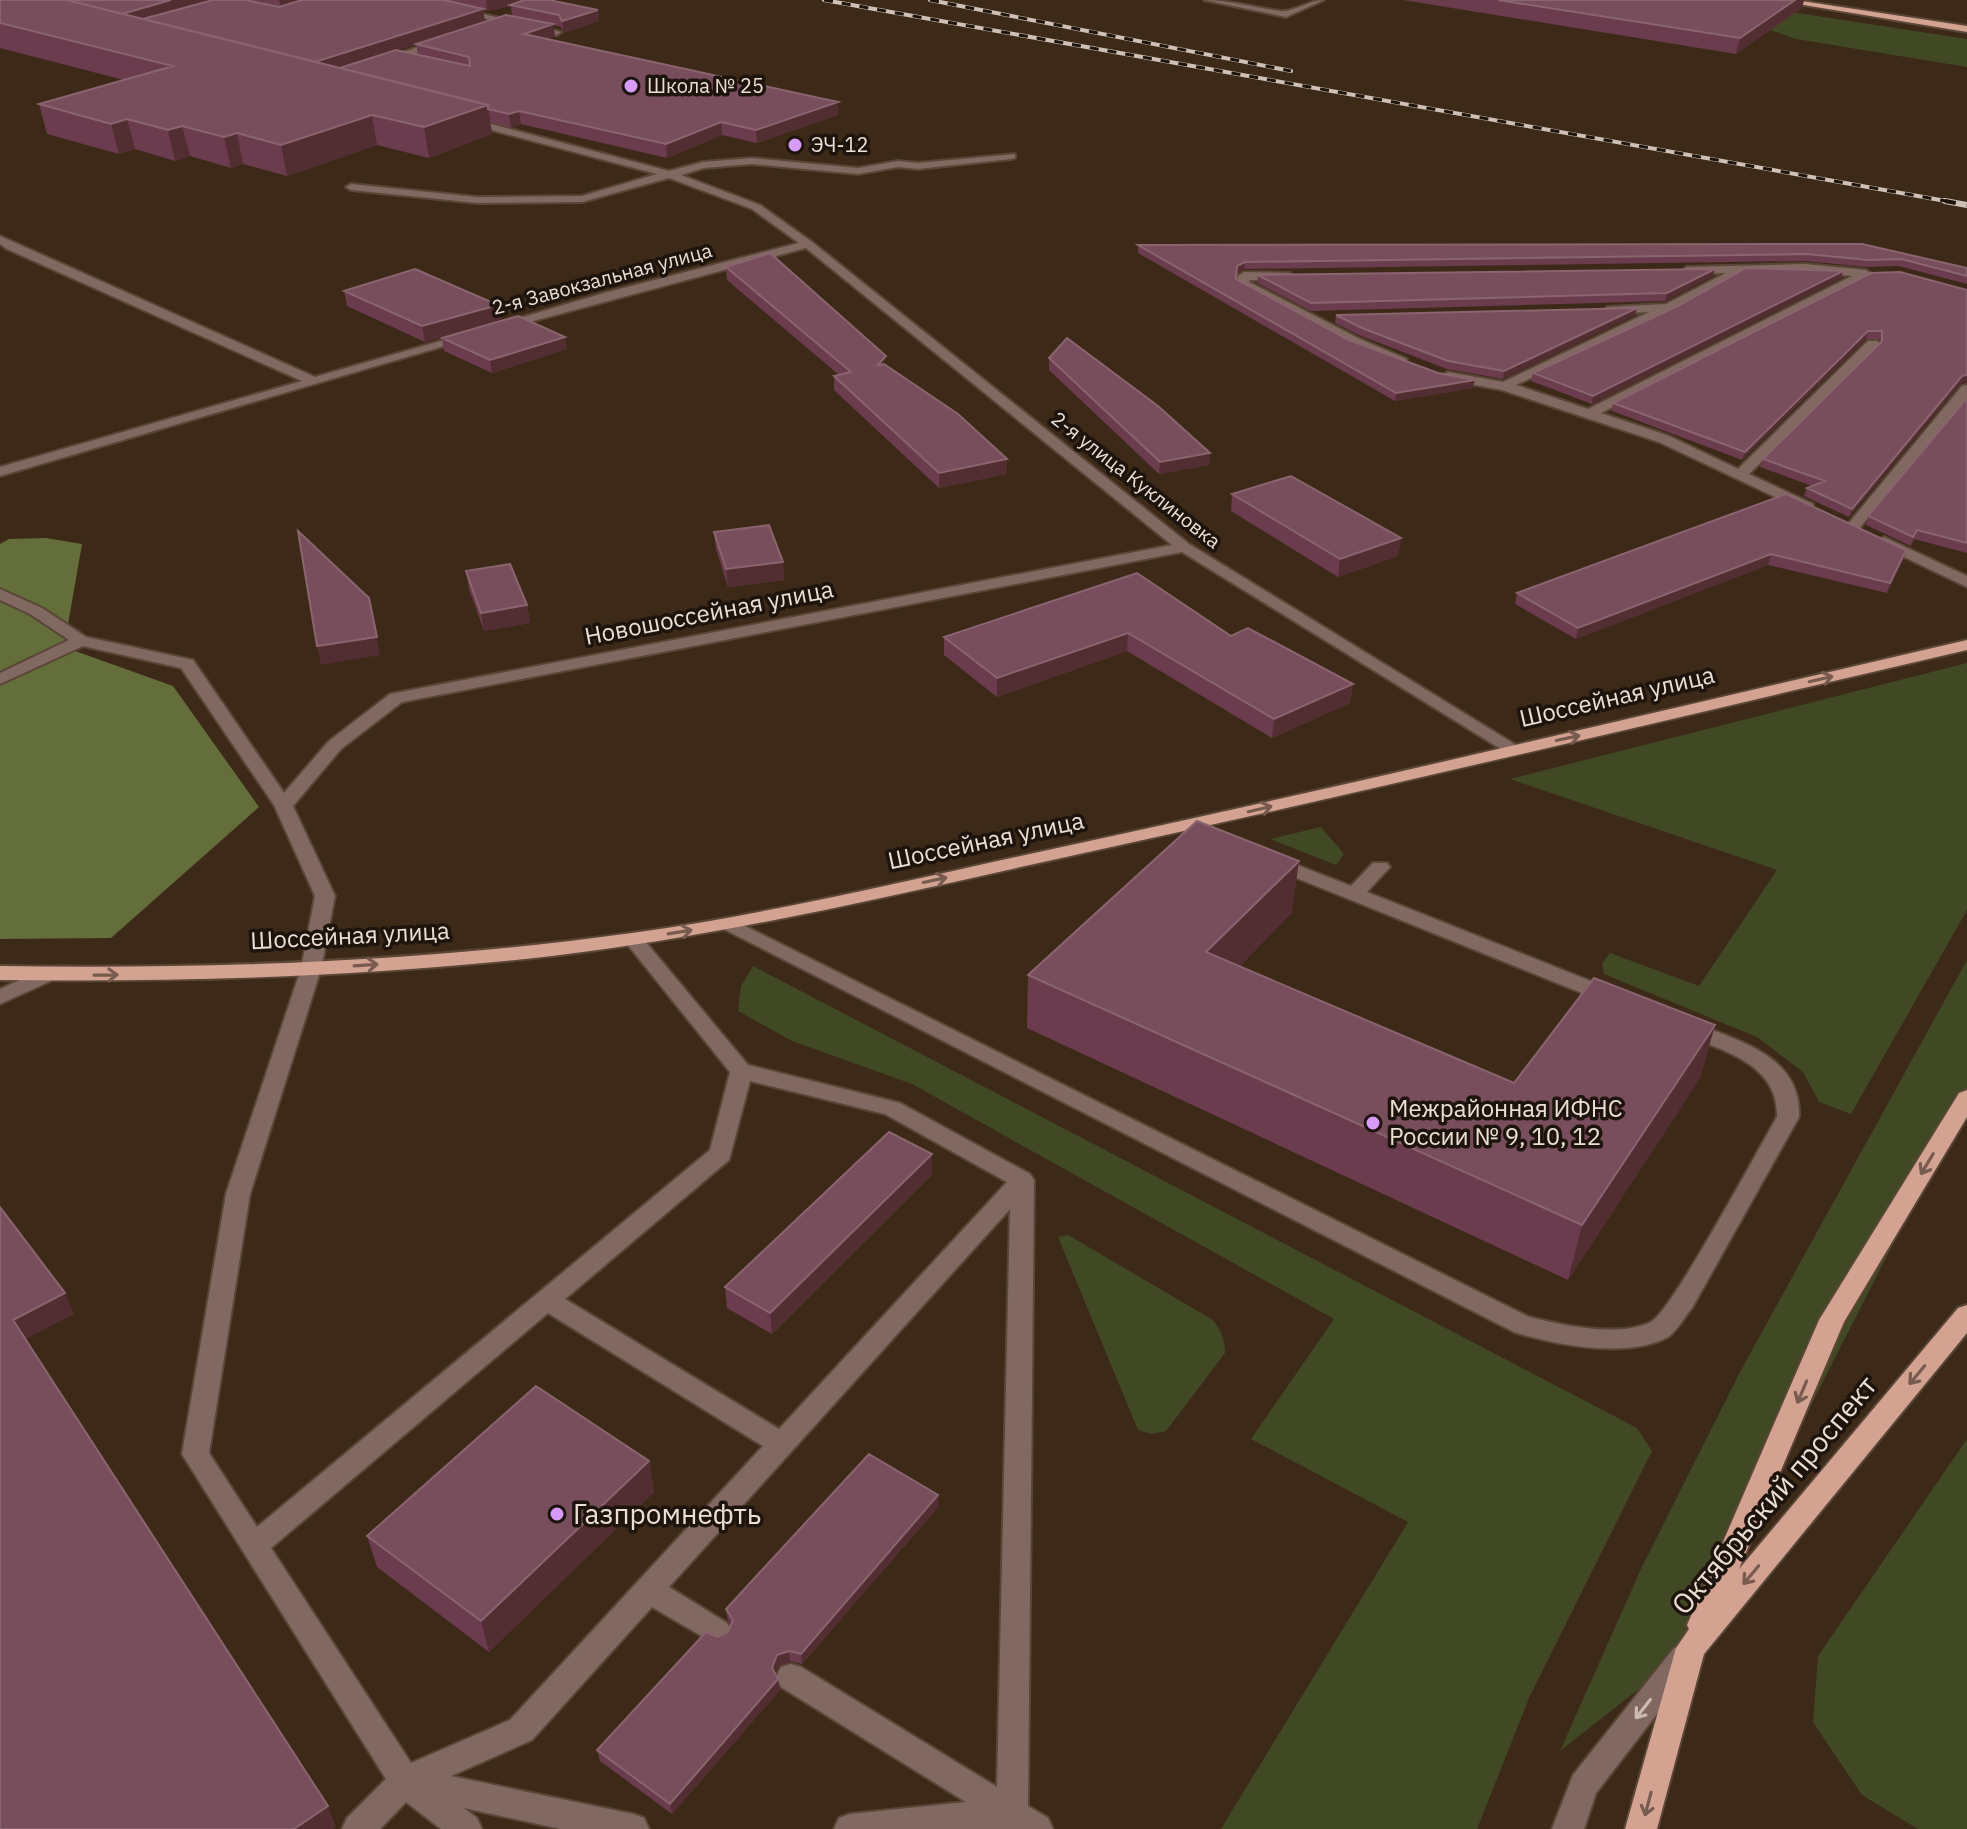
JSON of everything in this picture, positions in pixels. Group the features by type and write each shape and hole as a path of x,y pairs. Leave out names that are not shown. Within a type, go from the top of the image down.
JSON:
{"main road":[{"path":"1778,0 1967,29"},
{"name":"Шоссейная улица","path":"0,973 311,969 446,959 633,939 729,924 1184,827 1967,645"},
{"path":"1691,1648 1832,1320 1967,1098"},
{"name":"Октябрьский проспект","path":"1641,1829 1691,1648 1967,1315"}],"street":[{"path":"409,0 557,32"},
{"path":"1208,0 1286,14 1320,0"},
{"path":"490,18 518,9"},
{"path":"478,30 507,21"},
{"path":"370,66 449,39"},
{"path":"400,57 413,61"},
{"name":"2-я улица Куклиновка","path":"455,118 668,174 723,192 756,207 808,244 1184,547 1515,750"},
{"path":"351,187 477,200 582,199 703,165 752,161 858,171 898,164 918,166 1011,156"},
{"path":"0,239 11,247 315,382"},
{"name":"2-я Завокзальная улица","path":"491,330 808,244"},
{"path":"1678,270 1805,268 1882,273"},
{"path":"1505,386 1551,361 1671,308 1740,270"},
{"path":"1591,413 1866,274"},
{"path":"1306,275 1244,276 1243,284 1355,342 1413,364"},
{"path":"1592,310 1671,308"},
{"path":"1307,317 1338,316"},
{"name":"2-я Завокзальная улица","path":"0,472 477,334"},
{"path":"1741,474 1873,344"},
{"path":"1428,370 1505,386 1664,439 1967,582"},
{"path":"1840,522 1967,389"},
{"name":"Новошоссейная улица","path":"283,805 335,745 396,698 1184,547"},
{"path":"0,594 36,611 81,641 187,664 283,805 325,896 311,969 238,1194 195,1454 405,1781 466,1829"},
{"path":"0,679 81,641"},
{"path":"1184,827 1222,841"},
{"path":"1260,856 1636,1007"},
{"path":"1355,893 1380,867"},
{"path":"729,924 1523,1325 1571,1337 1625,1338 1661,1329 1683,1301 1788,1117 1791,1105 1781,1081 1754,1055 1666,1019"},
{"path":"633,939 741,1071 892,1108 1022,1180"},
{"path":"0,997 48,974"},
{"path":"254,1546 721,1154 741,1071"},
{"path":"358,1829 405,1781 521,1730 1022,1180"},
{"path":"1022,1180 1025,1821"},
{"path":"547,1300 782,1444"},
{"path":"649,1590 717,1632"},
{"path":"1568,1829 1584,1785 1691,1648"},
{"path":"791,1677 1025,1821"},
{"path":"405,1781 633,1829"},
{"path":"850,1829 1025,1821"}],"green space":[{"path":"1733,3 1967,39 1967,67 1796,39 1759,26"},
{"path":"46,538 82,544 64,647 173,686 259,807 111,938 0,939 0,544 9,539"},
{"path":"1967,663 1967,910 1851,1114 1819,1102 1803,1072 1757,1037 1604,974 1602,964 1610,953 1699,986 1777,870 1510,779"},
{"path":"1321,827 1344,854 1336,865 1270,839"},
{"path":"1967,960 1967,1098 1708,1608 1691,1648 1560,1751 1641,1569 1741,1370"},
{"path":"753,966 1637,1428 1652,1451 1529,1698 1477,1829 1221,1829 1408,1522 1251,1439 1334,1319 912,1084 792,1041 738,1011 741,986"},
{"path":"1068,1235 1213,1320 1220,1332 1225,1353 1166,1431 1152,1434 1138,1430 1058,1237"},
{"path":"1967,1439 1967,1829 1918,1829 1862,1795 1813,1722 1818,1656"}],"building":[{"path":"0,0 67,0 488,105 424,127 372,115 281,145 237,133 224,137 182,126 168,130 127,119 111,124 39,104 173,66 0,23"},
{"path":"67,0 171,0 122,14"},
{"path":"213,0 246,0 279,7 302,0 444,0 483,9 315,62 143,19"},
{"path":"524,0 549,0 598,10 562,21 559,15 510,5"},
{"path":"1498,0 1795,0 1740,38"},
{"path":"506,15 553,24 524,34 838,102 756,130 721,122 666,144 519,111 509,114 488,109 488,105 340,68 396,50 470,66 469,57 416,44"},
{"path":"1862,244 1967,268 1967,276 1901,259 1868,260 1807,254 1245,262 1237,266 1236,279 1349,340 1438,373 1475,380 1396,393 1138,245"},
{"path":"770,253 886,356 878,365 884,364 958,414 1007,459 939,473 834,376 851,372 726,267"},
{"path":"1746,268 1843,271 1593,396 1533,373 1678,306"},
{"path":"415,269 498,305 422,326 344,291"},
{"path":"1715,269 1667,293 1311,303 1258,275"},
{"path":"1900,272 1967,290 1967,375 1962,376 1852,509 1807,488 1825,481 1763,459 1882,341 1882,331 1868,331 1745,452 1613,403 1871,273"},
{"path":"1637,308 1504,371 1448,361 1336,315"},
{"path":"518,316 565,337 490,360 442,338"},
{"path":"1067,338 1158,406 1210,453 1160,462 1049,358"},
{"path":"1967,398 1967,543 1917,530 1913,537 1868,516"},
{"path":"1291,476 1401,538 1340,559 1232,494"},
{"path":"1786,494 1906,550 1890,583 1771,554 1578,628 1517,593"},
{"path":"769,525 783,562 726,569 714,532"},
{"path":"298,531 369,598 377,637 317,646"},
{"path":"510,564 527,605 481,613 466,571"},
{"path":"1137,573 1231,636 1248,628 1353,684 1274,719 1128,633 997,678 944,637"},
{"path":"1197,821 1299,861 1206,952 1514,1083 1594,978 1715,1025 1582,1225 1028,975"},
{"path":"889,1132 932,1154 770,1313 725,1287"},
{"path":"0,1207 65,1293 13,1320 328,1806 294,1829 0,1829"},
{"path":"536,1386 649,1461 481,1621 367,1536"},
{"path":"869,1454 938,1495 801,1654 789,1651 777,1655 772,1668 778,1679 670,1804 597,1750 706,1632 717,1637 728,1632 733,1620 726,1609"}],"railway":[{"path":"824,0 1957,203"},
{"path":"930,0 1291,71"},
{"path":"1945,201 1967,205"}],"place":[{"name":"Школа № 25","path":"631,86"},
{"name":"ЭЧ-12","path":"795,145"},
{"name":"Межрайонная ИФНС России № 9, 10, 12","path":"1373,1123"},
{"name":"Газпромнефть","path":"557,1514"}]}
